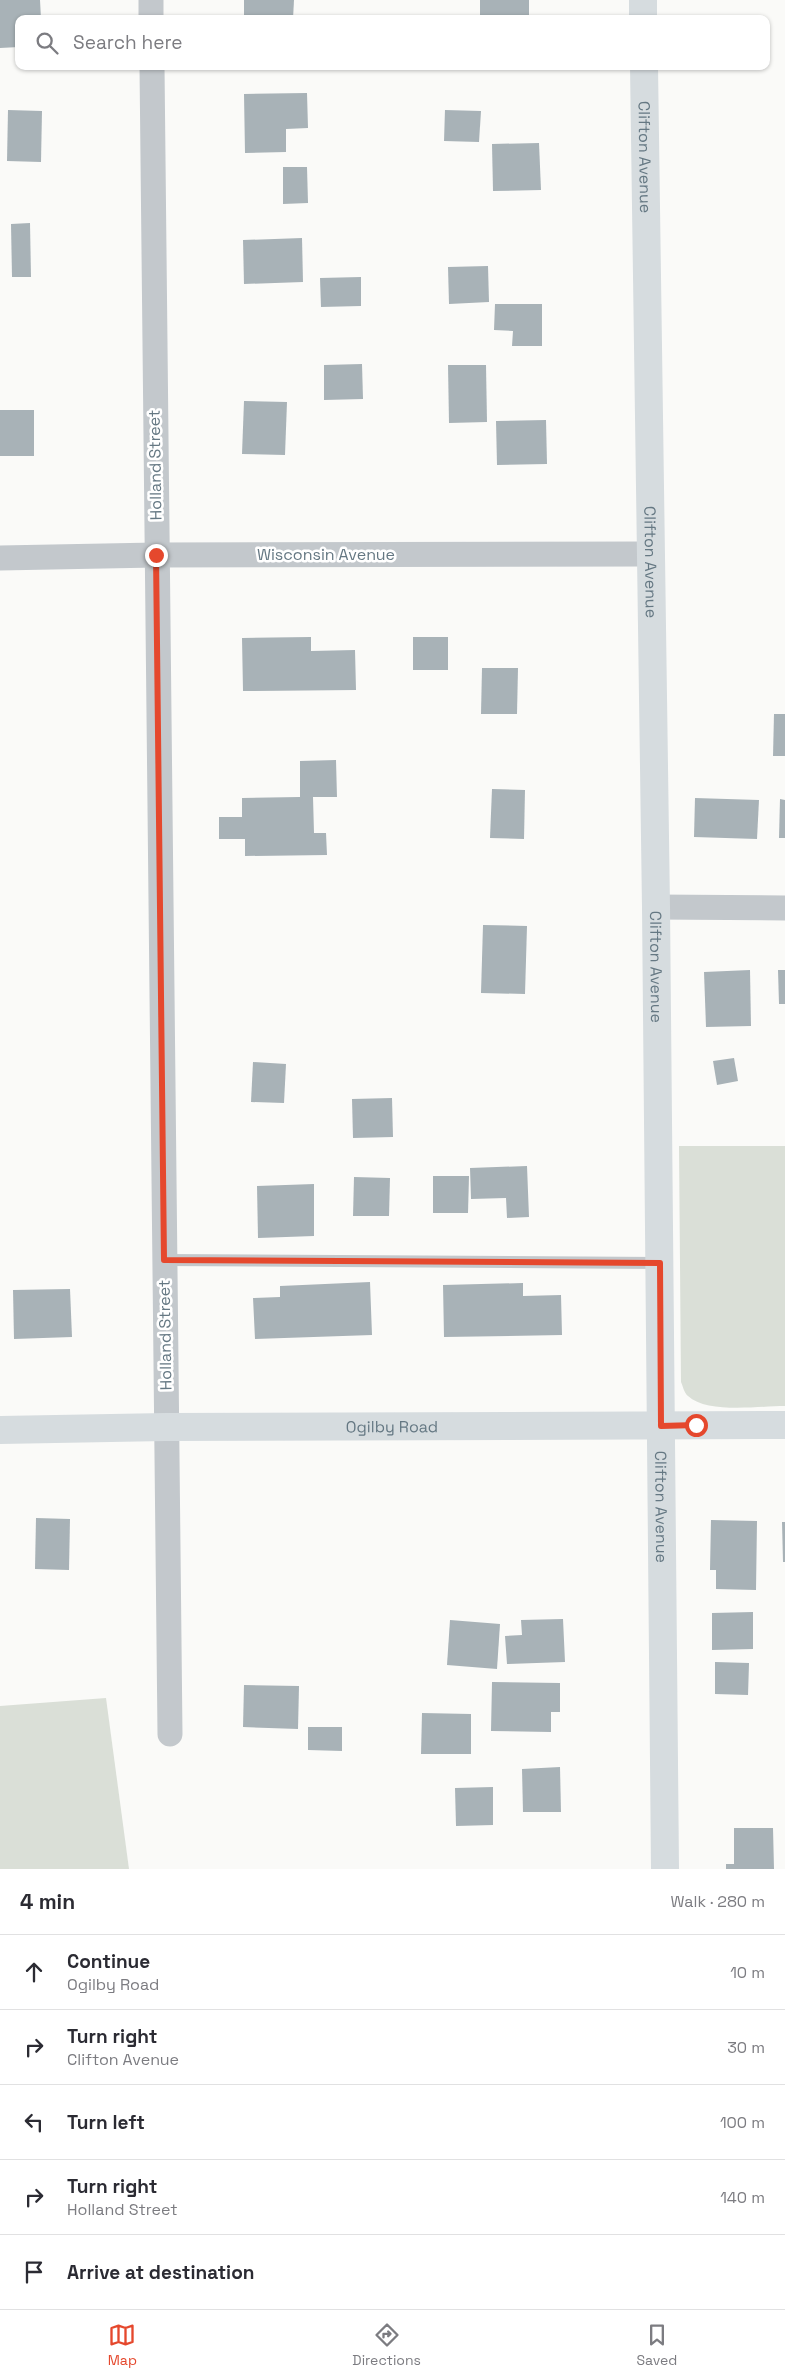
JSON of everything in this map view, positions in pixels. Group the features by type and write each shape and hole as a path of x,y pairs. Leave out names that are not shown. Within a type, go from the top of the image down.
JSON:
{"street":[{"path":"151,0 151,15"},
{"path":"643,0 643,15"},
{"name":"Holland Street","path":"152,70 170,1734"},
{"name":"Clifton Avenue","path":"644,70 652,554 665,1869"},
{"name":"Wisconsin Avenue","path":"0,558 156,555 652,554"},
{"path":"656,908 785,908"},
{"name":"Ogilby Road","path":"0,1430 166,1427 785,1424"}],"lane":[{"path":"164,1260 660,1263"}],"shaded area":[{"path":"679,1146 785,1146 785,1406 734,1408 708,1405 697,1402 688,1396 681,1382"},
{"path":"106,1698 129,1869 0,1869 0,1706"}],"building":[{"path":"0,0 40,0 41,15 15,15 15,47 0,48"},
{"path":"244,0 294,0 293,15 244,15"},
{"path":"480,0 529,0 529,15 480,15"},
{"path":"307,93 308,128 286,129 286,152 245,153 244,94"},
{"path":"8,110 42,111 41,162 7,161"},
{"path":"445,110 481,111 479,142 444,141"},
{"path":"539,143 541,190 493,191 492,144"},
{"path":"283,167 307,167 308,203 283,204"},
{"path":"30,223 31,277 12,277 11,224"},
{"path":"302,238 303,282 244,284 243,240"},
{"path":"488,266 489,302 449,304 448,267"},
{"path":"361,277 361,306 321,307 320,278"},
{"path":"495,304 542,304 542,346 512,346 513,331 494,330"},
{"path":"362,364 363,399 324,400 324,365"},
{"path":"448,365 486,365 487,422 449,423"},
{"path":"244,401 287,402 285,455 242,454"},
{"path":"0,410 34,410 34,456 0,456"},
{"path":"546,420 547,464 497,465 496,421"},
{"path":"311,637 311,651 355,650 356,690 243,691 242,638"},
{"path":"413,637 448,637 448,670 413,670"},
{"path":"482,668 518,668 517,714 481,714"},
{"path":"774,714 785,714 785,756 773,756"},
{"path":"336,760 337,797 313,797 314,833 326,833 327,855 245,856 245,839 219,839 219,817 242,817 242,798 300,797 300,761"},
{"path":"492,789 525,790 524,839 490,838"},
{"path":"695,798 759,800 757,839 694,837"},
{"path":"780,799 785,800 785,838 779,838"},
{"path":"483,925 527,926 525,994 481,993"},
{"path":"750,970 751,1026 706,1027 704,972"},
{"path":"778,970 785,970 785,1004 779,1004"},
{"path":"734,1058 738,1081 717,1085 713,1061"},
{"path":"253,1062 286,1064 284,1103 251,1102"},
{"path":"392,1098 393,1137 353,1138 352,1099"},
{"path":"527,1166 529,1217 507,1218 506,1198 471,1199 470,1168"},
{"path":"433,1176 469,1176 468,1213 433,1213"},
{"path":"354,1177 390,1178 389,1216 353,1216"},
{"path":"314,1184 314,1236 258,1238 257,1186"},
{"path":"370,1282 372,1335 255,1339 253,1298 280,1297 280,1286"},
{"path":"523,1283 523,1296 561,1295 562,1335 444,1337 443,1285"},
{"path":"70,1289 72,1337 14,1339 13,1290"},
{"path":"36,1518 70,1519 69,1570 35,1569"},
{"path":"711,1520 757,1521 756,1590 716,1589 716,1570 710,1570"},
{"path":"782,1522 785,1522 785,1562 783,1562"},
{"path":"753,1612 753,1649 712,1650 712,1613"},
{"path":"563,1619 565,1662 507,1664 505,1636 522,1635 521,1620"},
{"path":"450,1620 500,1624 497,1669 447,1665"},
{"path":"715,1662 749,1663 748,1695 715,1694"},
{"path":"492,1682 560,1683 560,1712 551,1712 551,1732 491,1731"},
{"path":"244,1685 299,1686 298,1729 243,1727"},
{"path":"422,1713 471,1714 471,1754 421,1754"},
{"path":"308,1727 342,1727 342,1751 308,1750"},
{"path":"560,1767 561,1812 523,1812 522,1769"},
{"path":"493,1787 493,1825 456,1826 455,1788"},
{"path":"734,1828 773,1828 774,1869 726,1869 726,1864 734,1864"}],"route":[{"path":"156,555 164,1260 660,1263 661,1426 696,1425"}]}
